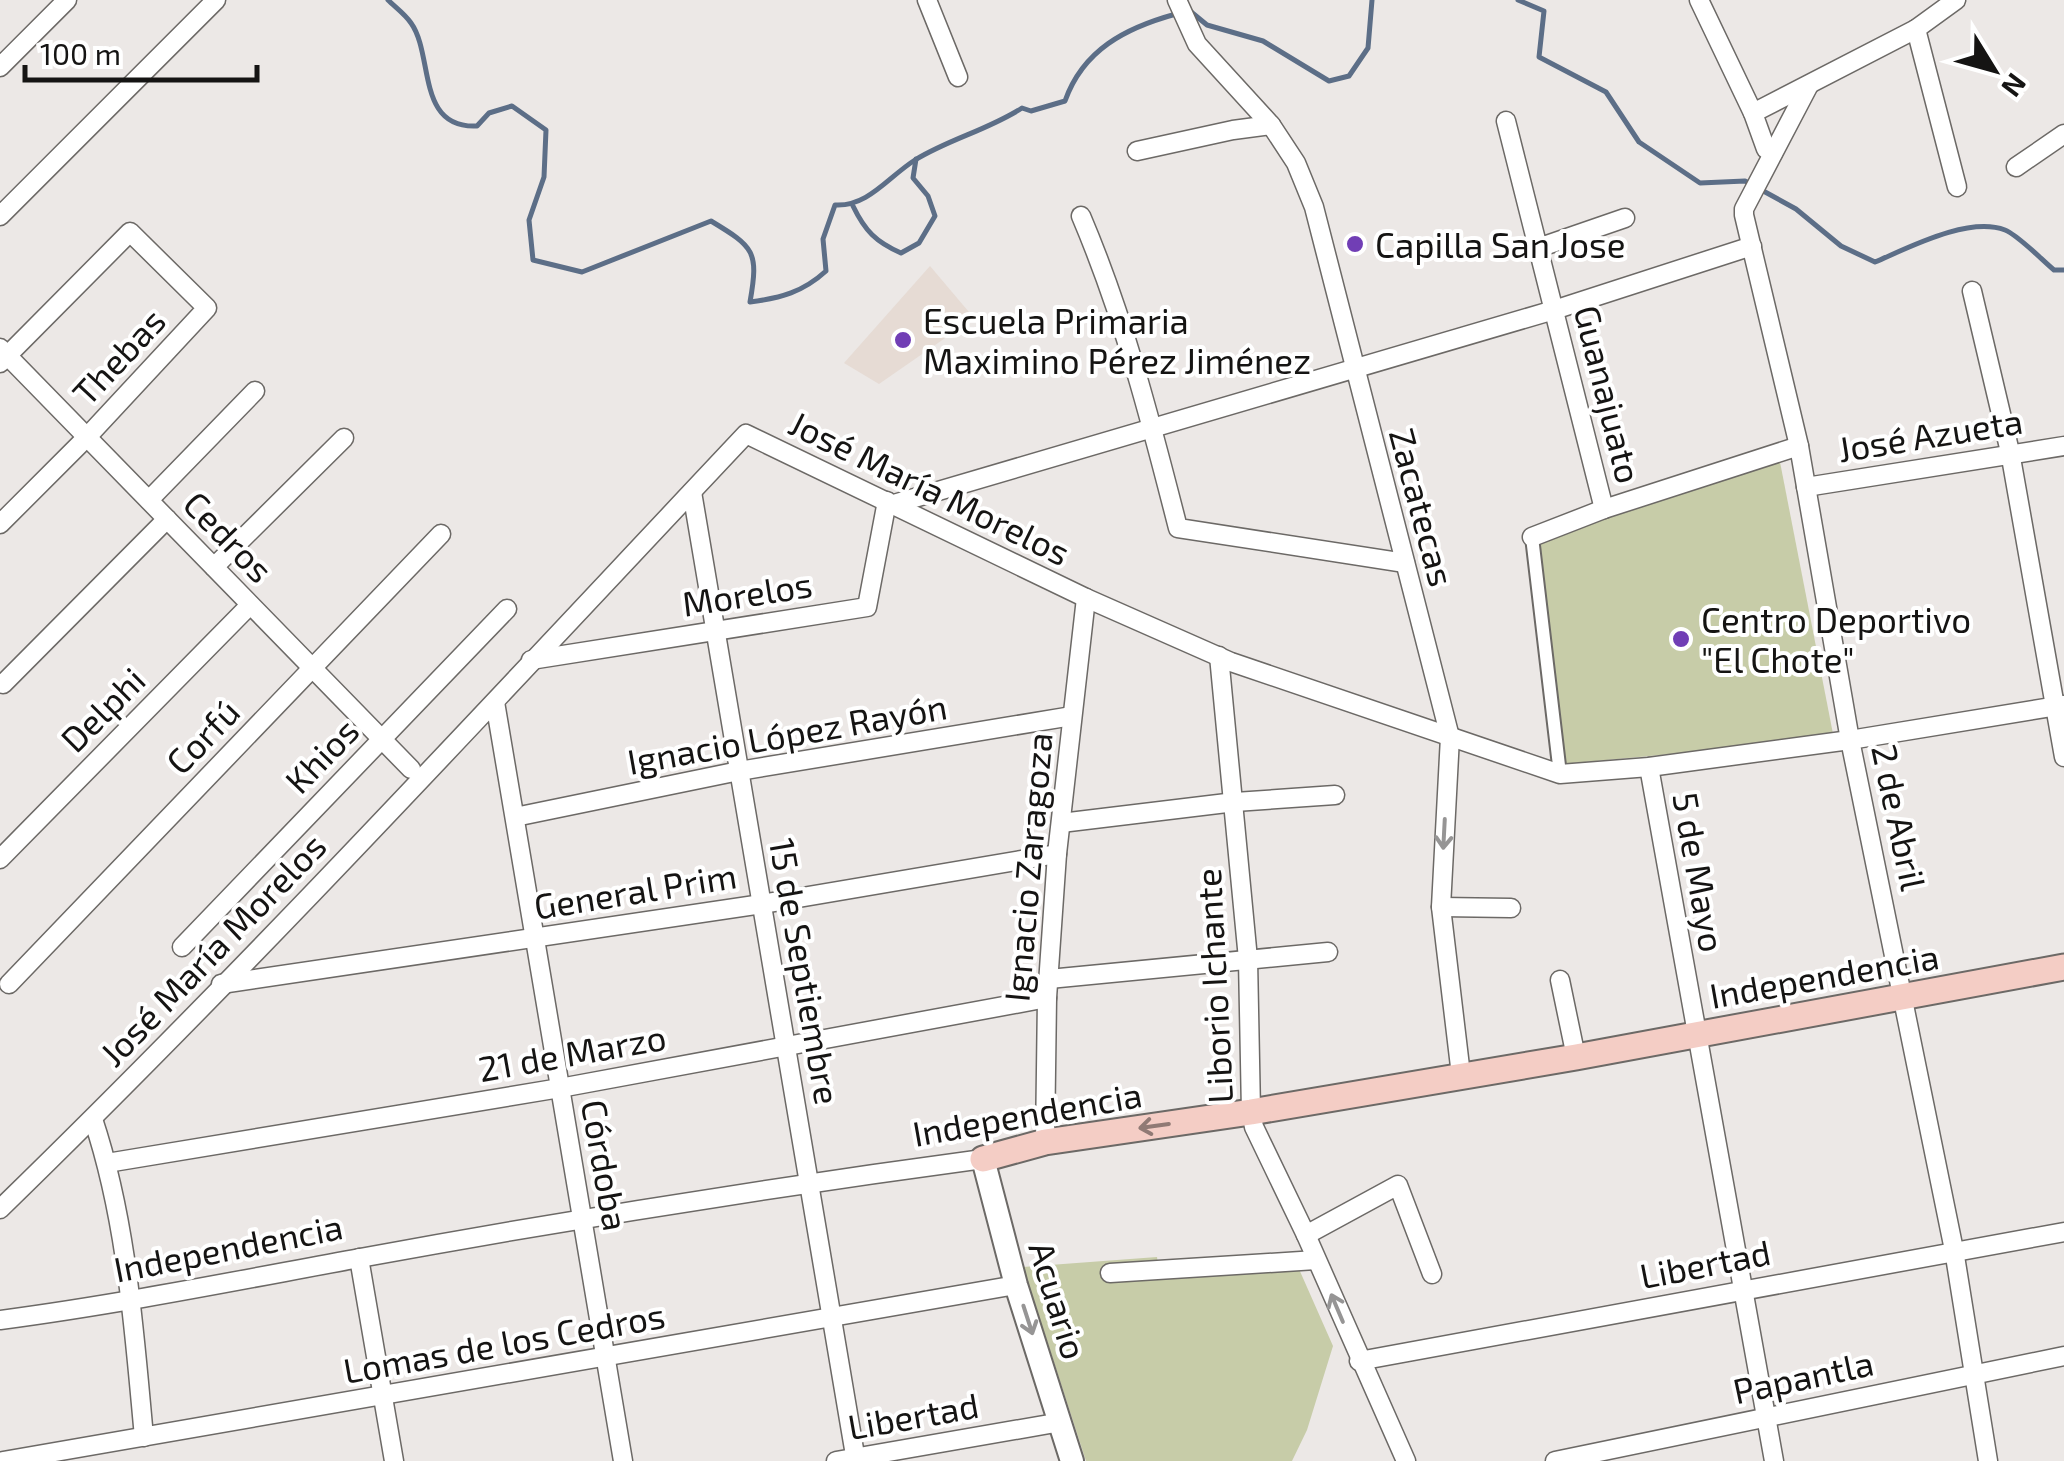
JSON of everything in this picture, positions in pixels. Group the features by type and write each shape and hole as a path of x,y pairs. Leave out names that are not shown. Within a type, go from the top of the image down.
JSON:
{"main road":[{"name":"Independencia","path":"983,1159 1045,1142 1576,1057 2064,967"}],"street":[{"path":"0,67 68,0"},
{"path":"0,216 216,0"},
{"path":"927,0 958,77"},
{"name":"Zacatecas","path":"1177,0 1197,44 1262,111 1296,163 1314,207 1450,737 1441,907 1461,1075"},
{"path":"1700,0 1771,156 1809,86"},
{"path":"1753,113 1916,29 1956,0"},
{"path":"1916,29 1957,188"},
{"name":"Guanajuato","path":"1506,121 1604,509"},
{"path":"1136,151 1271,125"},
{"path":"2016,167 2064,134"},
{"name":"2 de Abril","path":"1771,156 1744,215 1799,446 1850,740 1954,1250 1988,1461"},
{"path":"1081,216 1109,282 1178,528 1405,563"},
{"path":"1538,248 1625,218"},
{"name":"Thebas","path":"0,524 207,308 130,232 2,356"},
{"path":"891,502 1554,310 1752,246"},
{"path":"1972,291 2010,452 2059,706 2064,757"},
{"name":"Cedros","path":"2,356 87,437 411,769"},
{"path":"148,500 254,391"},
{"name":"José María Morelos","path":"0,1209 406,798 530,660 746,434 1086,598 1219,656 1560,774 1648,767 1850,740 2059,706"},
{"path":"214,567 344,438"},
{"path":"1560,774 1532,537 1604,509 1799,446"},
{"name":"José Azueta","path":"1806,487 2064,446"},
{"name":"15 de Septiembre","path":"692,492 856,1459"},
{"name":"Morelos","path":"530,660 867,607 891,502"},
{"path":"3,684 167,519"},
{"name":"Corfú","path":"10,984 441,534"},
{"name":"Ignacio Zaragoza","path":"1045,1142 1048,988 1057,854 1086,598"},
{"name":"Delphi","path":"0,858 250,604"},
{"name":"Khios","path":"182,947 507,609"},
{"name":"Liborio Ichante","path":"1219,656 1248,959 1254,1126 1406,1461"},
{"name":"Córdoba","path":"495,702 623,1461"},
{"name":"Ignacio López Rayón","path":"514,817 739,770 1072,716"},
{"name":"5 de Mayo","path":"1648,767 1774,1461"},
{"path":"1061,822 1335,795"},
{"name":"General Prim","path":"222,984 762,904 1057,854"},
{"path":"1441,907 1511,908"},
{"name":"21 de Marzo","path":"108,1162 560,1088 786,1046 1048,988 1248,959 1328,952"},
{"path":"1560,980 1576,1057"},
{"path":"93,1118 108,1162 131,1302 144,1437"},
{"name":"Independencia","path":"0,1320 131,1302 582,1219 809,1182 983,1159"},
{"name":"Acuario","path":"983,1159 1016,1285 1072,1461"},
{"path":"1306,1235 1398,1185 1432,1274"},
{"name":"Libertad","path":"1359,1360 2064,1232"},
{"path":"359,1258 394,1461"},
{"path":"1110,1273 1316,1260"},
{"name":"Lomas de los Cedros","path":"3,1461 84,1454 144,1437 1016,1285"},
{"name":"Papantla","path":"1555,1461 2064,1356"},
{"name":"Libertad","path":"836,1461 1061,1422"}],"shaded area":[{"name":"Escuela Primaria Maximino Pérez Jiménez","path":"930,266 974,318 879,384 844,363"}],"green space":[{"name":"Centro Deportivo \"El Chote\"","path":"1780,462 1834,739 1563,764 1536,540"},
{"path":"1157,1257 1159,1272 1295,1260 1333,1346 1307,1430 1292,1461 1086,1461 1023,1267"}],"waterway":[{"path":"388,0 409,20 418,37 430,88 444,116 458,124 477,126 489,113 512,106 546,130 544,177 529,220 533,260 582,272 711,221 736,237 750,252 754,271 750,302 791,293 826,271 823,239 835,205 868,196 915,160 1022,108 1031,111 1065,101 1083,68 1108,44 1140,26 1176,14"},
{"path":"1187,12 1207,25 1263,41 1329,81 1349,76 1368,48 1372,0"},
{"path":"1518,0 1544,11 1539,57 1606,92 1639,142 1700,183 1745,181 1796,209 1841,246 1875,262 1956,230 1990,227 2010,233 2054,270 2064,270"},
{"path":"853,206 872,235 892,249 901,253 919,243 935,216 928,196 913,178 916,159"}],"place":[{"name":"Capilla San Jose","path":"1355,244"},
{"name":"Escuela Primaria Maximino Pérez Jiménez","path":"903,340"},
{"name":"Centro Deportivo \"El Chote\"","path":"1681,639"}]}
